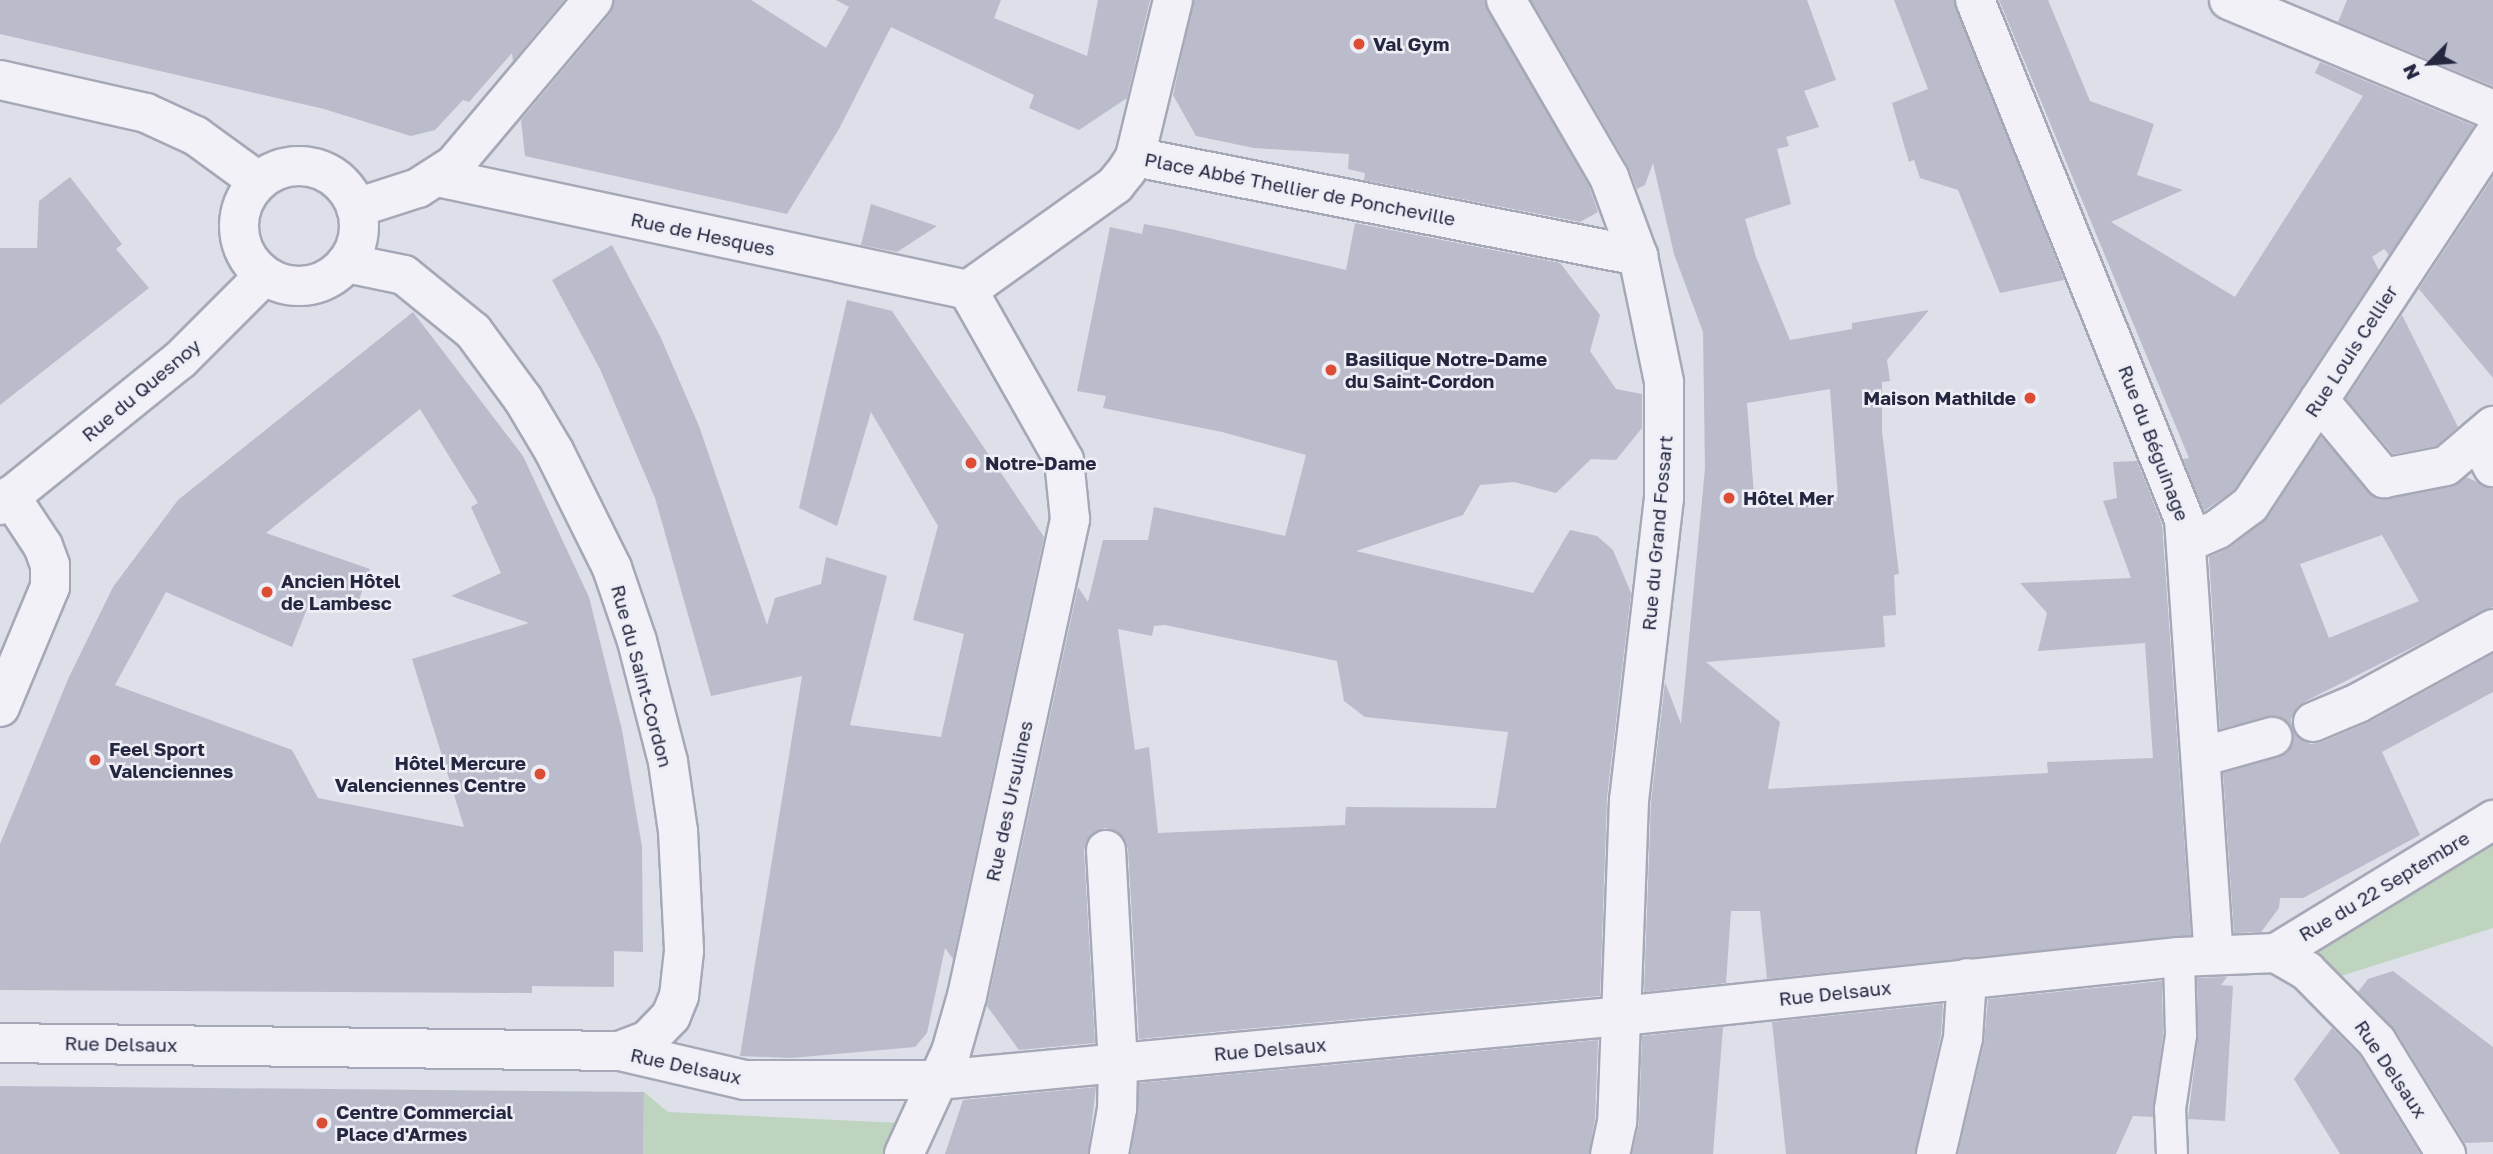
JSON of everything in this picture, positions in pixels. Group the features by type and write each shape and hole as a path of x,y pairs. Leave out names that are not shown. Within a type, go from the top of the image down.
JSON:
{"street":[{"path":"356,208 437,177 475,142 593,0"},
{"path":"1135,156 1173,0"},
{"name":"Rue du Grand Fossart","path":"1506,0 1593,143 1637,256 1659,351 1666,449 1661,532 1626,839 1617,1122 1610,1154"},
{"name":"Rue du Béguinage","path":"1975,0 2179,499 2189,542 2204,756 2196,956"},
{"path":"2229,0 2493,110"},
{"path":"0,80 146,113 196,136 258,181"},
{"name":"Rue Louis Cellier","path":"2189,542 2218,529 2250,505 2493,137"},
{"name":"Place Abbé Thellier de Poncheville","path":"968,290 1115,185 1135,156 1637,256"},
{"path":"288,166 314,167 337,179 356,208 357,241 346,263 311,285 287,285 264,276 247,257 239,234 243,201 258,181 288,166"},
{"name":"Rue de Hesques","path":"437,177 968,290"},
{"name":"Rue du Saint-Cordon","path":"346,263 404,275 473,331 554,451 594,528 621,594 668,762 678,831 684,951 679,996 671,1016 648,1040 620,1051"},
{"name":"Rue du Quesnoy","path":"0,707 45,609 50,587 50,565 43,546 5,500 180,360 264,276"},
{"name":"Rue des Ursulines","path":"904,1154 938,1080 968,996 1070,519 1064,460 968,290"},
{"path":"2319,400 2384,478 2446,466 2488,444"},
{"path":"2313,722 2358,703 2493,629"},
{"path":"2204,756 2272,737"},
{"name":"Rue du 22 Septembre","path":"2276,953 2493,820"},
{"path":"1106,850 1118,1063 1117,1109 1109,1154"},
{"name":"Rue Delsaux","path":"0,1043 620,1051 745,1080 938,1080 1622,1016 2196,956 2276,953 2307,971 2377,1042 2446,1153"},
{"path":"1936,1154 1963,1038 1967,978"}],"lane":[{"path":"2172,1154 2170,1109 2196,956"}],"green space":[{"path":"2493,837 2493,928 2341,976 2305,946"},
{"path":"644,1092 668,1112 900,1123 884,1154 643,1154"}],"building":[{"path":"0,0 564,0 513,61 512,53 469,102 463,100 435,130 411,136 324,109 0,34"},
{"path":"614,0 751,0 826,48 849,7 836,0 1001,0 994,18 1087,56 1098,0 1150,0 1127,98 1079,130 1029,108 1034,95 891,27 839,129 787,214 525,156 521,120 610,14"},
{"path":"1194,0 1484,0 1589,186 1598,212 1580,222 1364,180 1365,173 1348,169 1349,154 1254,148 1196,136 1173,95"},
{"path":"1531,0 1807,0 1836,80 1804,91 1819,127 1786,137 1789,146 1777,149 1791,204 1745,219 1756,257 1790,340 1852,329 1852,323 1929,310 1887,360 1890,381 1882,382 1882,431 1899,574 1894,575 1896,615 1883,616 1885,647 1706,662 1780,722 1768,789 2048,773 2047,762 2153,758 2145,643 2038,651 2047,613 2020,583 2131,578 2103,501 2117,498 2113,462 2137,461 2162,524 2191,935 1767,979 1760,911 1731,911 1726,983 1644,992 1651,802 1665,682 1681,724 1705,468 1703,332 1674,254 1653,163 1645,185 1637,189 1628,166","holes":["1830,389 1838,497 1755,508 1747,403"]},
{"path":"1894,0 1954,0 2064,280 2000,293 1958,190 1920,178 1914,160 1909,162 1892,103 1928,89"},
{"path":"1999,0 2048,0 2090,101 2154,124 2137,175 2183,190 2111,222 2235,297 2363,96 2315,73 2320,62 2474,126 2389,255 2384,249 2372,257 2379,270 2234,490 2204,511 2183,459 2189,458"},
{"path":"2347,0 2493,0 2493,86 2338,22"},
{"path":"70,177 122,244 116,249 149,288 0,405 0,248 37,248 39,201"},
{"path":"2493,177 2493,378 2419,289"},
{"path":"871,204 937,226 897,252 861,245"},
{"path":"1355,223 1560,263 1600,315 1590,351 1616,389 1642,394 1642,428 1616,460 1591,459 1556,493 1514,482 1480,485 1463,515 1356,551 1533,593 1570,530 1597,536 1613,550 1631,593 1607,798 1600,996 1139,1039 1128,849 1116,831 1104,828 1087,840 1084,851 1095,1043 1019,1050 987,1006 1078,587 1088,602 1103,540 1148,540 1154,507 1285,536 1306,455 1222,432 1103,408 1106,396 1077,391 1110,227 1142,234 1144,224 1346,270","holes":["1165,625 1337,661 1344,701 1365,717 1508,732 1496,808 1346,807 1345,825 1158,833 1149,747 1135,750 1118,629 1152,636 1154,626"]},
{"path":"612,245 660,336 699,426 767,625 775,598 821,584 826,557 887,576 850,725 941,737 964,634 913,620 938,526 871,412 837,526 799,508 847,300 892,311 1044,537 953,959 945,948 927,1033 915,1047 791,1058 740,1056 802,676 711,696 655,498 600,369 552,280"},
{"path":"413,312 523,456 589,597 622,730 642,847 643,952 614,951 614,987 532,986 532,993 0,990 0,844 69,677 113,587 178,500","holes":["420,409 478,503 471,507 501,573 451,596 529,623 412,659 464,827 318,798 292,750 115,685 166,592 292,647 312,596 355,611 370,569 266,533"]},
{"path":"2402,315 2458,427 2436,446 2393,454 2346,399"},
{"path":"2321,437 2377,499 2450,487 2466,477 2493,489 2493,607 2304,702 2291,719 2293,731 2310,744 2322,742 2369,722 2493,654 2493,692 2382,752 2420,835 2303,898 2280,898 2279,908 2261,932 2234,933 2223,773 2287,753 2293,732 2277,716 2220,729 2209,557 2231,547 2268,517","holes":["2382,535 2419,601 2329,638 2300,564"]},
{"path":"2393,971 2493,1047 2493,1142 2465,1143 2396,1031 2358,992 2368,979"},
{"path":"2227,977 2221,985 2233,986 2225,1121 2188,1119 2198,1037 2197,978"},
{"path":"2162,981 2163,1034 2153,1117 2133,1116 2116,1154 1958,1154 1984,1043 1988,999"},
{"path":"1943,1004 1941,1035 1915,1154 1786,1154 1772,1022"},
{"path":"1723,1027 1713,1154 1632,1154 1639,1123 1642,1036"},
{"path":"2332,1028 2360,1056 2420,1154 2340,1154 2294,1079"},
{"path":"1598,1040 1595,1119 1589,1154 1131,1154 1139,1083"},
{"name":"Centre Commercial Place d'Armes","path":"0,1086 644,1092 643,1154 0,1154"},
{"path":"1096,1087 1088,1154 945,1154 963,1100"}],"place":[{"name":"Val Gym","path":"1359,44"},
{"name":"Basilique Notre-Dame du Saint-Cordon","path":"1331,370"},
{"name":"Maison Mathilde","path":"2030,398"},
{"name":"Notre-Dame","path":"971,463"},
{"name":"Hôtel Mer","path":"1729,498"},
{"name":"Ancien Hôtel de Lambesc","path":"267,592"},
{"name":"Feel Sport Valenciennes","path":"95,760"},
{"name":"Hôtel Mercure Valenciennes Centre","path":"540,774"},
{"name":"Centre Commercial Place d'Armes","path":"322,1123"}]}
